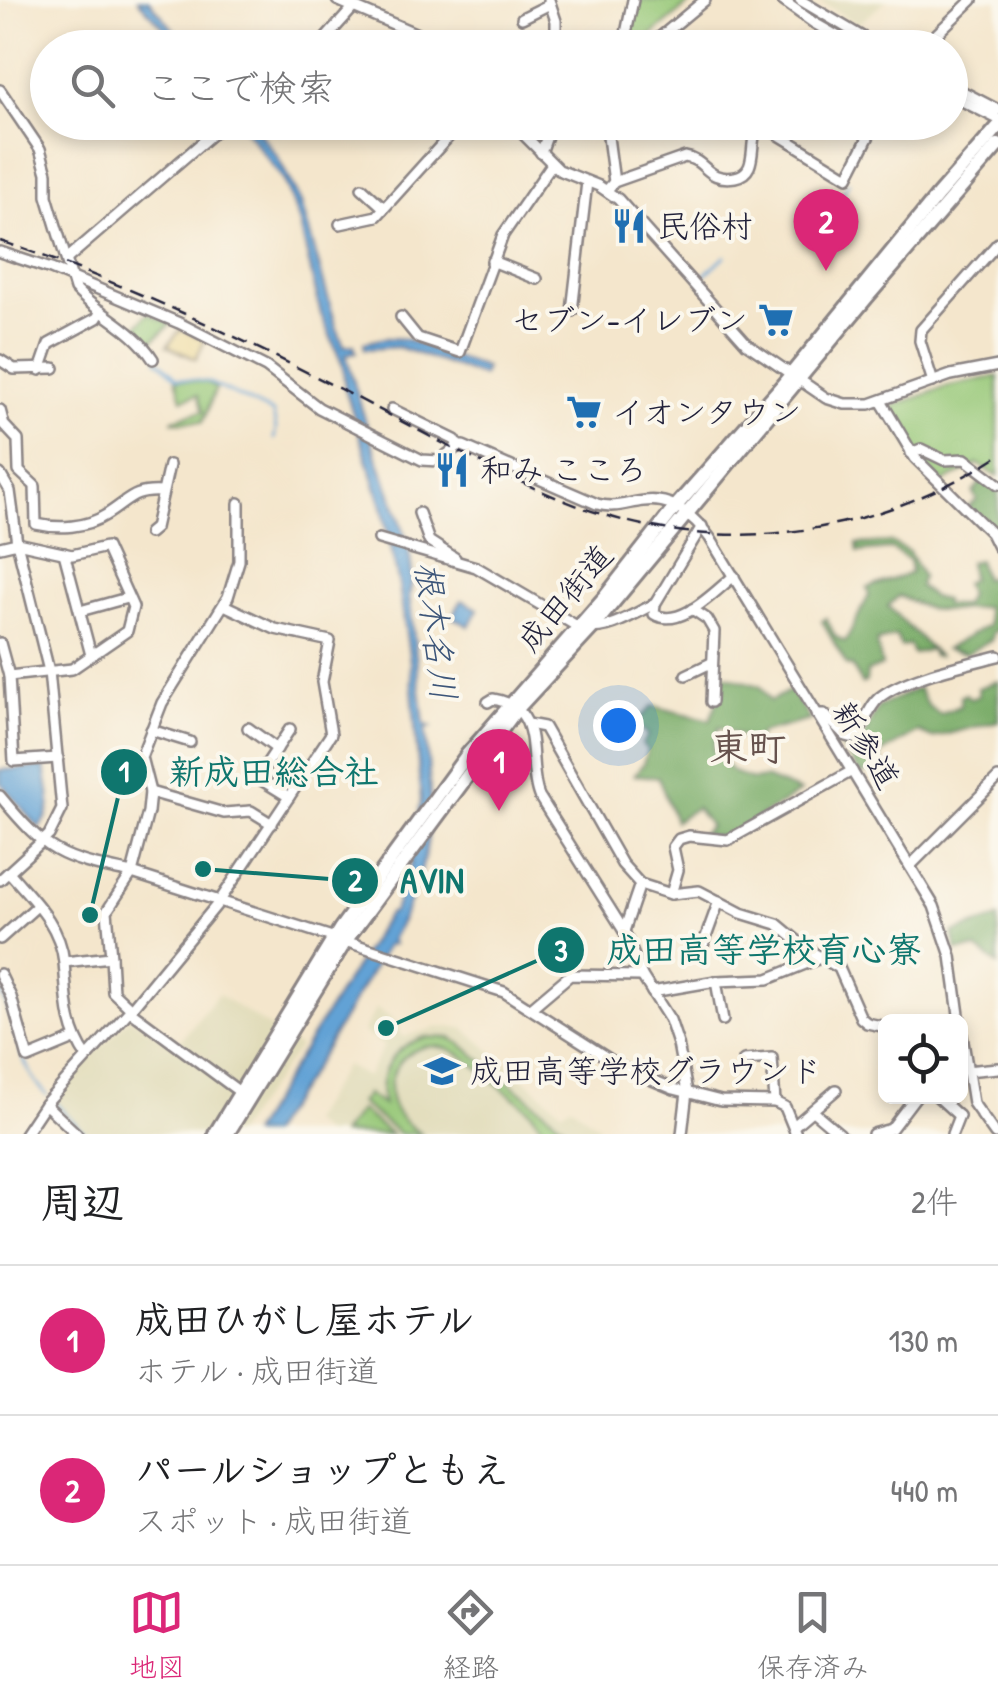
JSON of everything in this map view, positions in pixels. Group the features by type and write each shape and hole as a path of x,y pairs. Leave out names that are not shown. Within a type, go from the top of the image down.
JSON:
{"highway":[{"name":"成田街道","path":"796,377 938,195 998,127"},
{"name":"成田街道","path":"215,1134 347,934 472,758 998,145"},
{"name":"成田街道","path":"227,1134 347,934"}],"street":[{"path":"627,30 634,0"},
{"path":"669,30 705,0"},
{"path":"782,0 826,30"},
{"path":"800,0 851,30"},
{"path":"941,30 972,0"},
{"path":"522,18 550,2 556,30"},
{"path":"329,30 346,3 408,30"},
{"path":"0,90 30,134"},
{"path":"968,95 998,110"},
{"path":"968,104 998,119"},
{"path":"34,140 47,173 47,196 75,289 136,336 152,359"},
{"path":"68,258 205,140"},
{"path":"340,224 376,216 446,140"},
{"path":"528,140 569,176 611,186 690,156 711,175 739,176 750,166 753,140"},
{"path":"540,152 545,140"},
{"path":"607,140 611,186 618,199 747,344 838,403 860,405 998,366"},
{"path":"788,140 848,176 867,140"},
{"path":"402,317 418,338 460,352 492,261 512,219 552,164"},
{"path":"572,312 587,182"},
{"path":"362,188 384,208"},
{"path":"934,382 920,341 921,330 998,244"},
{"path":"0,252 152,310 266,366 312,403 341,420 430,462 445,457 458,446"},
{"path":"492,261 538,279"},
{"path":"40,370 49,344 96,318 101,311"},
{"path":"0,360 14,369 54,368"},
{"path":"881,400 912,453 991,532 998,547"},
{"path":"392,409 456,440 458,446 597,504 618,508 651,500 683,509"},
{"path":"0,410 4,425 18,440 19,471 35,486 36,524 82,524 109,514 140,492 162,492"},
{"path":"912,453 921,449 944,460 965,459 998,484"},
{"path":"149,532 155,528 169,466"},
{"path":"0,474 10,491 17,544 49,671 62,810 58,823 0,880"},
{"path":"239,503 238,568 224,605 162,702 151,730 141,760 150,792 132,873 107,911 113,992 130,1010 241,1092"},
{"name":"新参道","path":"683,509 702,526 734,576 942,923 959,1014"},
{"path":"419,514 428,541 455,561"},
{"path":"702,526 655,604 654,614 665,619 692,608 734,576"},
{"path":"379,539 482,570 585,628 608,626 655,604"},
{"path":"0,547 17,544 72,554 106,547 132,606 128,631 72,670 8,676"},
{"path":"64,553 91,655"},
{"path":"80,611 127,598"},
{"path":"25,1134 48,1100 130,1010 219,902 329,741 322,682 330,641 275,628 224,605"},
{"path":"692,608 714,631 711,702"},
{"path":"0,644 8,676 14,761 58,758"},
{"path":"816,714 824,714 846,736 854,738 878,698 949,668 998,656"},
{"path":"686,675 711,663"},
{"path":"488,702 493,699 513,708 528,724 533,734 534,783 539,796 624,931 642,976 675,1032 687,1092 682,1134"},
{"path":"528,724 544,727 622,864 640,884 671,894 699,891 740,914 776,924 838,968 862,1018 878,1025"},
{"path":"248,728 277,748"},
{"path":"289,797 264,781 264,768 290,729"},
{"path":"151,730 190,742"},
{"path":"671,894 678,870 672,847 679,839 689,836 728,840 852,771"},
{"path":"910,866 998,778"},
{"path":"150,792 224,813 251,811 272,824"},
{"path":"0,796 41,842 83,863 132,873 219,902 347,934 406,959 504,992 623,1068 687,1092 721,1102 774,1102 785,1107 796,1130 836,1090"},
{"path":"9,872 54,926 62,946 69,1020 74,1039 88,1057"},
{"path":"624,931 640,884"},
{"path":"702,948 719,901"},
{"path":"0,939 38,906"},
{"path":"64,962 110,957"},
{"path":"652,992 716,981 768,979 820,958"},
{"path":"0,974 28,1058 74,1039"},
{"path":"531,1008 570,975 642,976"},
{"path":"716,981 723,1020"},
{"path":"744,1060 772,1058 774,1102"},
{"path":"968,1071 998,1068"},
{"name":"新参道","path":"968,1078 977,1112 995,1134"},
{"path":"48,1100 78,1134"},
{"path":"873,1134 891,1129 910,1104"},
{"path":"946,1104 959,1116"},
{"path":"814,1112 840,1134"},
{"path":"959,1116 977,1112"},
{"path":"952,1134 959,1116"}],"shaded area":[{"path":"818,0 887,0 858,24"},
{"path":"218,994 299,1047 235,1134 87,1134 52,1099 130,1017 175,1047"},
{"name":"成田高等学校グラウンド","path":"376,1008 394,1020 403,1037 438,1027 464,1028 562,1111 571,1105 599,1127 599,1134 324,1134 310,1122 345,1065 367,1077 384,1046 363,1032"}],"green space":[{"path":"638,0 694,0 658,30 630,30"},
{"path":"148,313 171,324 148,345 134,330"},
{"path":"998,376 998,477 978,464 942,483 916,457 890,407 949,386"},
{"path":"176,379 206,382 216,388 203,422 173,421 203,411 198,395 182,399"},
{"path":"983,478 998,488 998,540 968,507 977,500 973,493"},
{"path":"891,542 909,552 922,576 919,586 932,597 944,600 944,605 963,605 968,595 964,583 971,579 969,562 978,560 984,579 998,577 998,630 992,632 992,639 966,654 946,649 988,625 985,607 928,609 899,596 888,606 931,649 913,654 909,645 901,647 896,636 877,641 882,666 867,672 862,684 851,665 847,666 822,621 826,618 835,636 845,642 869,595 867,588 911,573 909,560 891,549 858,552 857,544"},
{"path":"714,672 760,686 770,701 791,690 810,720 760,733 755,742 719,727 713,750 733,772 752,780 765,778 800,792 726,838 701,834 710,826 696,808 675,821 658,777 634,775 643,764 647,750 642,744 648,735 636,723 653,706 710,720 717,702"},
{"path":"998,681 998,721 932,738 918,732 879,755 883,763 861,775 833,734 843,741 862,740 878,707 918,688 928,706 940,714 960,706 961,696 979,696 978,688"},
{"path":"998,918 998,965 977,949 957,951 953,933"},
{"path":"426,1037 450,1038 461,1044 565,1127 559,1133 553,1128 554,1134 545,1134 528,1109 474,1064 449,1049 428,1047 407,1055 393,1073 390,1084 394,1107 421,1134 400,1134 360,1103 367,1094 383,1105 382,1082 390,1062 404,1047"},
{"path":"360,1110 391,1134 341,1134"}],"sand":[{"path":"181,329 205,340 196,359 167,346"}],"water":[{"path":"138,0 149,0 174,30 162,26"},
{"path":"253,140 265,140 301,203 337,329 344,346 354,345 356,352 346,354 406,541 411,561 409,595 424,724 431,727 425,729 430,813 416,886 391,940 393,944 387,945 269,1134 251,1134 388,914 394,911 410,868 421,800 410,661 382,506 345,388 343,366 321,314 299,220 283,179"},
{"path":"405,339 485,368 482,376 398,347 365,349 364,343"},
{"path":"462,600 478,609 469,626 452,617"},
{"path":"45,767 50,807 39,828 0,782 0,770"}],"waterway":[{"path":"802,228 825,218 849,182"},
{"path":"698,281 725,256"},
{"path":"157,359 177,378 208,382 273,413 274,439"},
{"path":"0,989 23,1057 47,1095"},
{"path":"53,1101 86,1134"}],"railway":[{"path":"0,241 173,309 299,368 517,480 578,506 631,522 685,532 739,535 794,531 847,521 899,505 950,484 998,456"}],"place":[{"name":"民俗村","path":"629,226"},
{"name":"パールショップともえ","path":"826,271"},
{"name":"セブン-イレブン","path":"776,320"},
{"name":"イオンタウン","path":"584,412"},
{"name":"和み こころ","path":"452,470"},
{"name":"成田ひがし屋ホテル","path":"499,811"},
{"name":"AVIN","path":"203,869"},
{"name":"新成田総合社","path":"90,915"},
{"name":"成田高等学校育心寮","path":"386,1028"},
{"name":"成田高等学校グラウンド","path":"442,1071"}],"district":[{"name":"東町","path":"748,748"}],"water label":[{"name":"根木名川","path":"436,631"}]}
